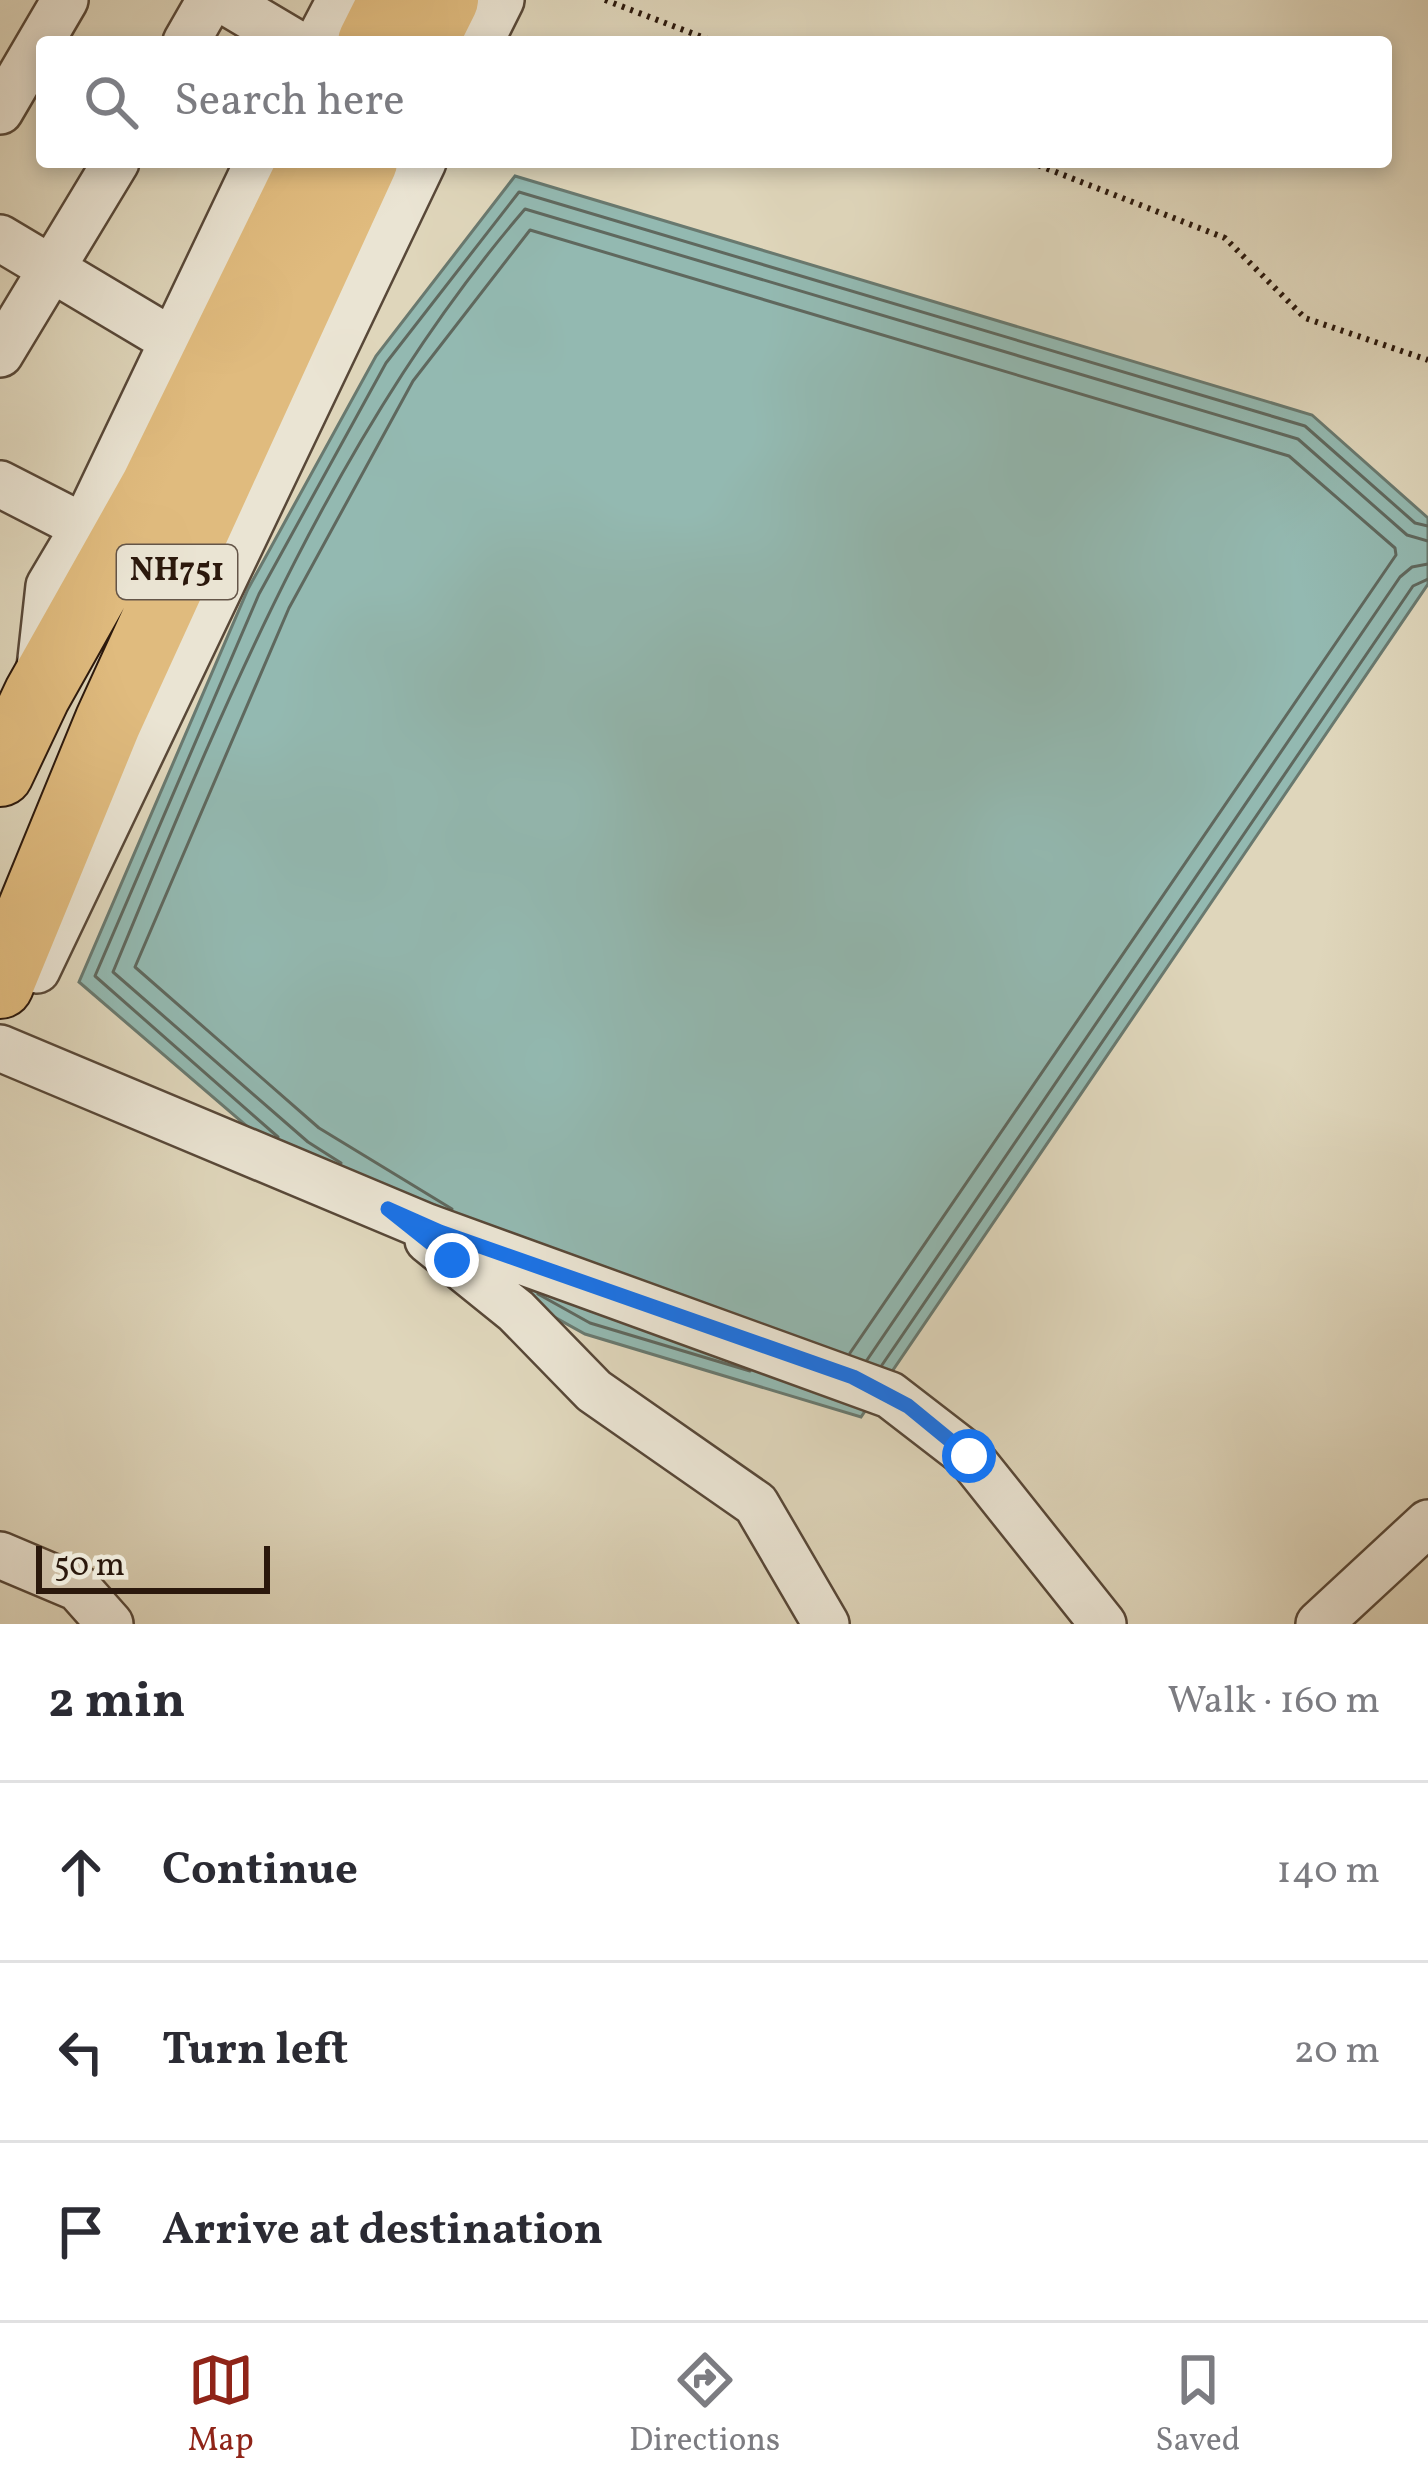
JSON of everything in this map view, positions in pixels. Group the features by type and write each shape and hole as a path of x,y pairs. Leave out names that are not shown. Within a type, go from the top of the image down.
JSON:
{"highway":[{"path":"374,36 392,0"},
{"path":"427,36 445,0"},
{"path":"3,759 154,487 310,168"},
{"name":"NH751","path":"0,986 108,722 361,168"}],"street":[{"path":"44,36 65,0"},
{"path":"189,36 210,0"},
{"path":"223,0 284,36"},
{"path":"321,36 340,0"},
{"path":"483,36 501,0"},
{"path":"0,111 36,50"},
{"path":"0,354 112,168"},
{"path":"37,695 50,586 84,527 255,168"},
{"path":"0,1004 37,971 420,168"},
{"path":"0,238 171,340"},
{"path":"0,484 84,527"},
{"path":"0,1048 440,1232 833,1370 890,1395 969,1456 1103,1624"},
{"path":"388,1209 516,1310 594,1391 756,1504 826,1624"},
{"path":"1319,1624 1428,1522"},
{"path":"0,1555 70,1606 110,1624"}],"path":[{"path":"605,0 699,36"},
{"path":"1045,168 1226,238 1306,319 1428,360"}],"water":[{"path":"515,176 1312,415 1428,518 1428,584 861,1417 585,1334 392,1227 292,1165 79,982 248,589 376,356"}],"route":[{"path":"452,1260 388,1209 440,1232 853,1377 908,1406 969,1456"}]}
